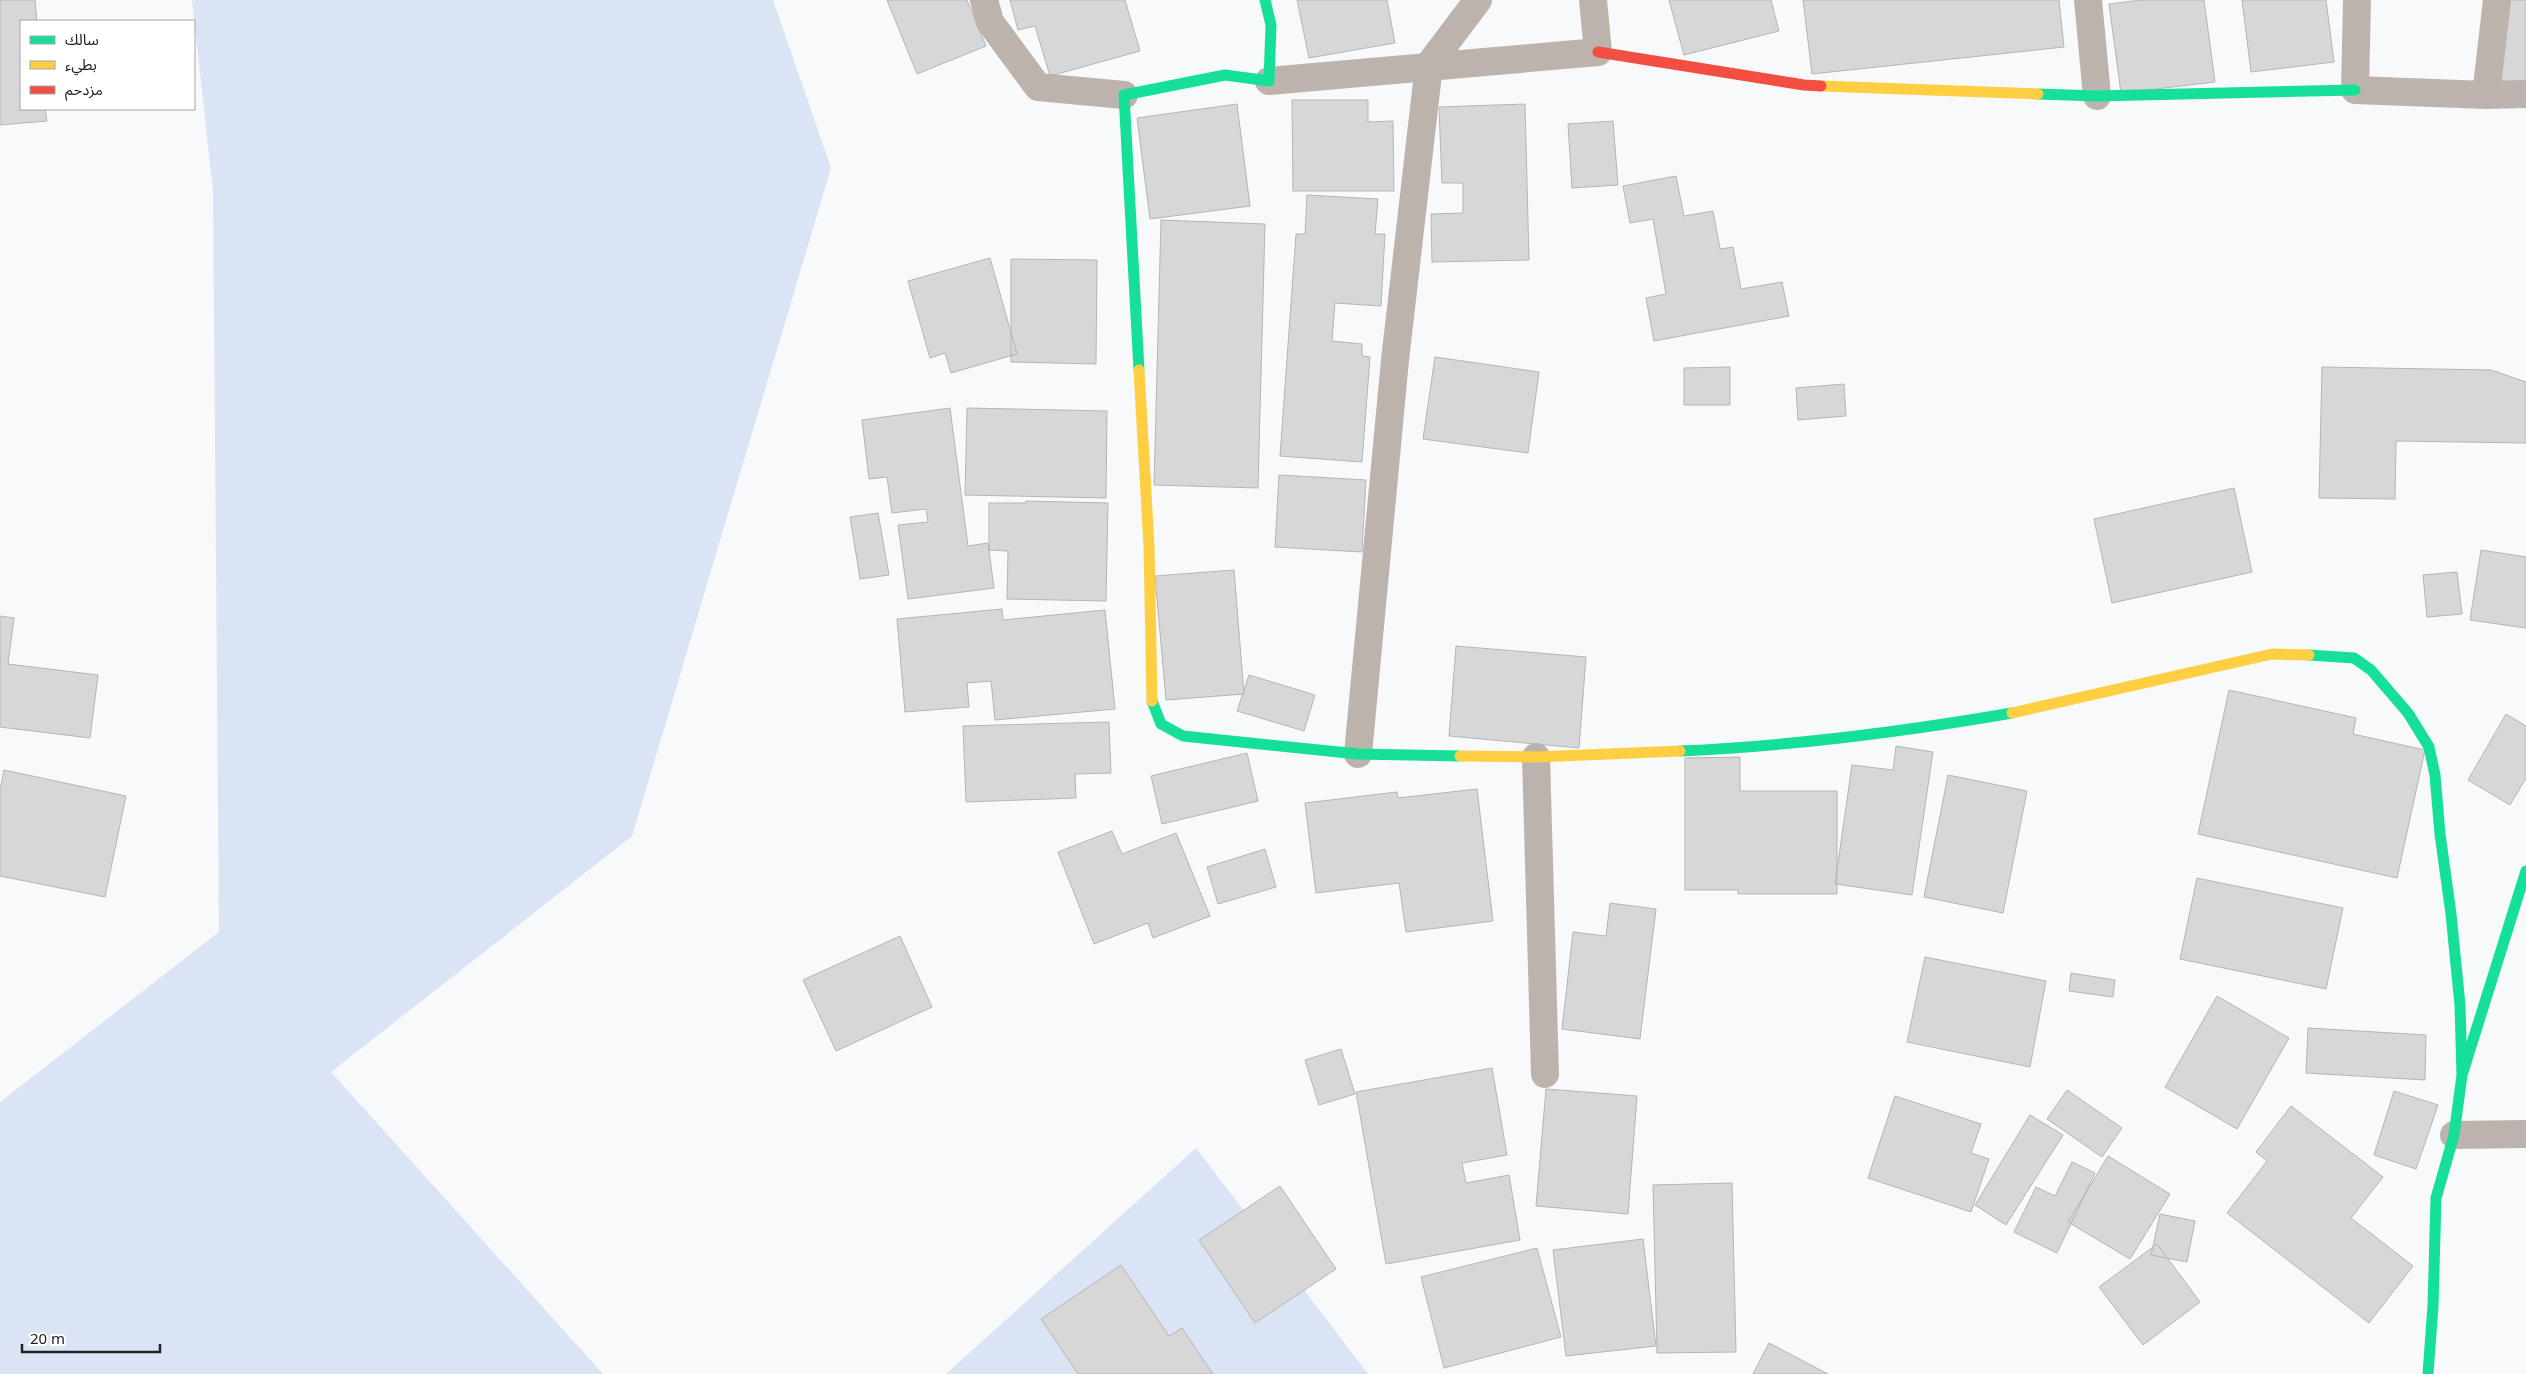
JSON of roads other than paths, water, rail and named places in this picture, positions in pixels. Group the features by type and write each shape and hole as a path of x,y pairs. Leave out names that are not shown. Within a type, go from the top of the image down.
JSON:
{"street":[{"path":"984,0 990,22 1038,87 1124,95 1225,75 1269,81 1598,52 1804,84 2097,96 2355,90 2526,94"},
{"path":"1265,0 1271,25 1269,81"},
{"path":"1358,754 1395,360 1429,66 1478,0"},
{"path":"1593,0 1598,52"},
{"path":"2088,0 2097,96"},
{"path":"2355,90 2357,0"},
{"path":"2486,94 2496,0"},
{"path":"1124,95 1149,546 1152,705 1161,724 1183,736 1358,754 1536,757 1749,748 1899,732 2027,710 2272,654 2329,655 2354,658 2371,670 2408,713 2429,747 2435,774 2440,834 2452,914 2460,1005 2462,1075 2454,1134 2436,1198 2433,1306 2428,1374"},
{"path":"1536,757 1545,1074"},
{"path":"2462,1075 2526,871"},
{"path":"2454,1134 2526,1134"}]}
